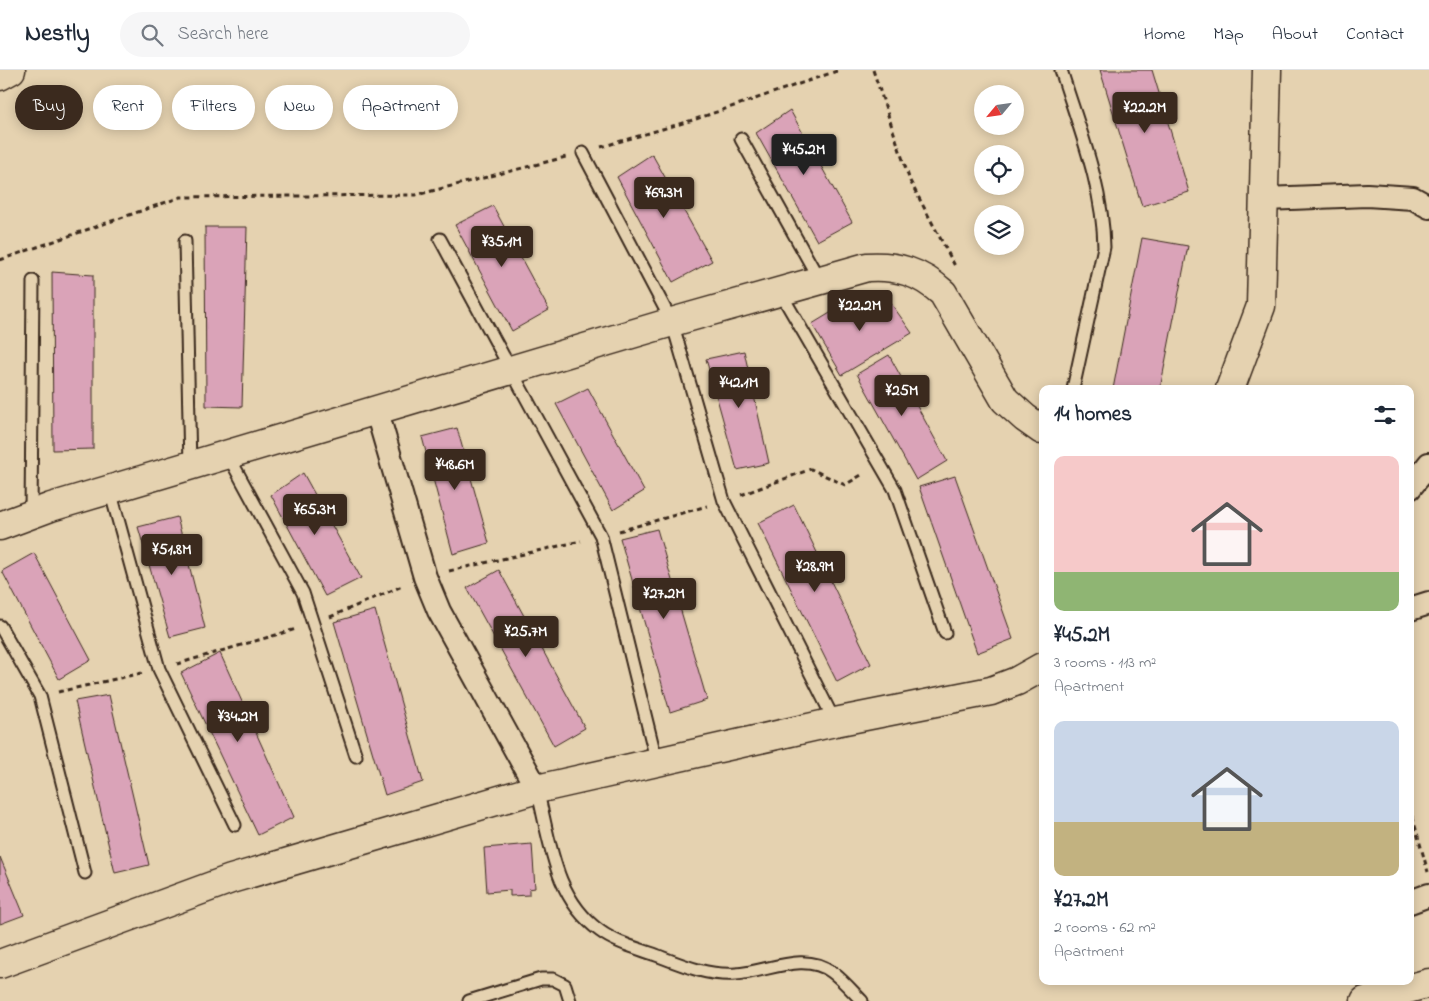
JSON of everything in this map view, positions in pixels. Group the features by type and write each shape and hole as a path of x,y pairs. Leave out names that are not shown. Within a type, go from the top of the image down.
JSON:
{"main road":[{"path":"0,76 11,70"},
{"path":"1231,385 1260,306 1265,199 1266,70"},
{"path":"0,526 110,490 377,412 510,370 867,267 887,266 910,271 928,280 943,293 1005,400 1039,428"},
{"path":"0,964 231,879 537,789 835,722 991,691 1017,681 1039,669"},
{"path":"1365,1001 1429,983"}],"street":[{"path":"1265,199 1367,195 1413,198 1429,207"},
{"path":"377,412 424,576 440,611 537,789"},
{"path":"1414,483 1429,464"},
{"path":"1414,608 1429,603"},
{"path":"1414,901 1429,895"}],"lane":[{"path":"1062,70 1100,195 1104,224 1104,247 1074,385"},
{"path":"741,139 820,281"},
{"path":"583,153 672,322 724,501 835,722"},
{"path":"440,239 601,536 657,763"},
{"path":"185,241 190,466"},
{"path":"32,514 33,281"},
{"path":"780,292 895,490 945,633"},
{"path":"228,455 303,593 356,756"},
{"path":"110,490 159,669 235,825"},
{"path":"0,626 40,696 85,873"},
{"path":"537,789 556,867 567,897 587,920 601,932 620,942 695,970 716,974 738,974 789,964 805,963 822,966 832,972 862,1001"},
{"path":"469,1001 540,979 553,979 565,985 570,1001"}],"path":[{"path":"0,260 181,197 416,195 583,153 693,120 840,70"},
{"path":"873,70 910,181 959,273"},
{"path":"40,696 159,669 313,624 424,576 601,536 724,501 810,469 844,485 880,464"},
{"path":"1414,822 1429,874"}],"building":[{"path":"1100,70 1152,70 1189,192 1142,206"},
{"path":"790,110 852,222 817,241 756,133"},
{"path":"652,154 712,261 673,282 617,177"},
{"path":"493,206 549,310 512,331 455,225"},
{"path":"205,227 247,227 242,407 206,406"},
{"path":"1142,238 1188,246 1161,385 1114,385"},
{"path":"52,272 93,275 93,449 53,450"},
{"path":"860,295 868,312 888,299 912,333 842,375 812,324"},
{"path":"744,351 769,463 737,470 706,359"},
{"path":"889,355 947,461 916,480 857,374"},
{"path":"588,388 644,491 613,510 556,404"},
{"path":"457,428 489,543 453,554 422,437"},
{"path":"303,473 361,578 325,596 271,495"},
{"path":"955,476 1013,639 977,653 919,487"},
{"path":"794,505 871,664 837,682 758,523"},
{"path":"177,517 205,628 170,637 138,527"},
{"path":"657,529 707,700 670,712 620,538"},
{"path":"34,553 91,660 59,679 2,571"},
{"path":"499,570 585,728 554,746 467,588"},
{"path":"375,610 423,782 385,795 334,622"},
{"path":"220,653 294,817 258,835 181,673"},
{"path":"109,695 149,865 115,873 75,701"},
{"path":"532,844 535,888 529,889 529,895 510,896 510,890 487,892 484,848"},
{"path":"0,857 24,915 0,924"}]}
